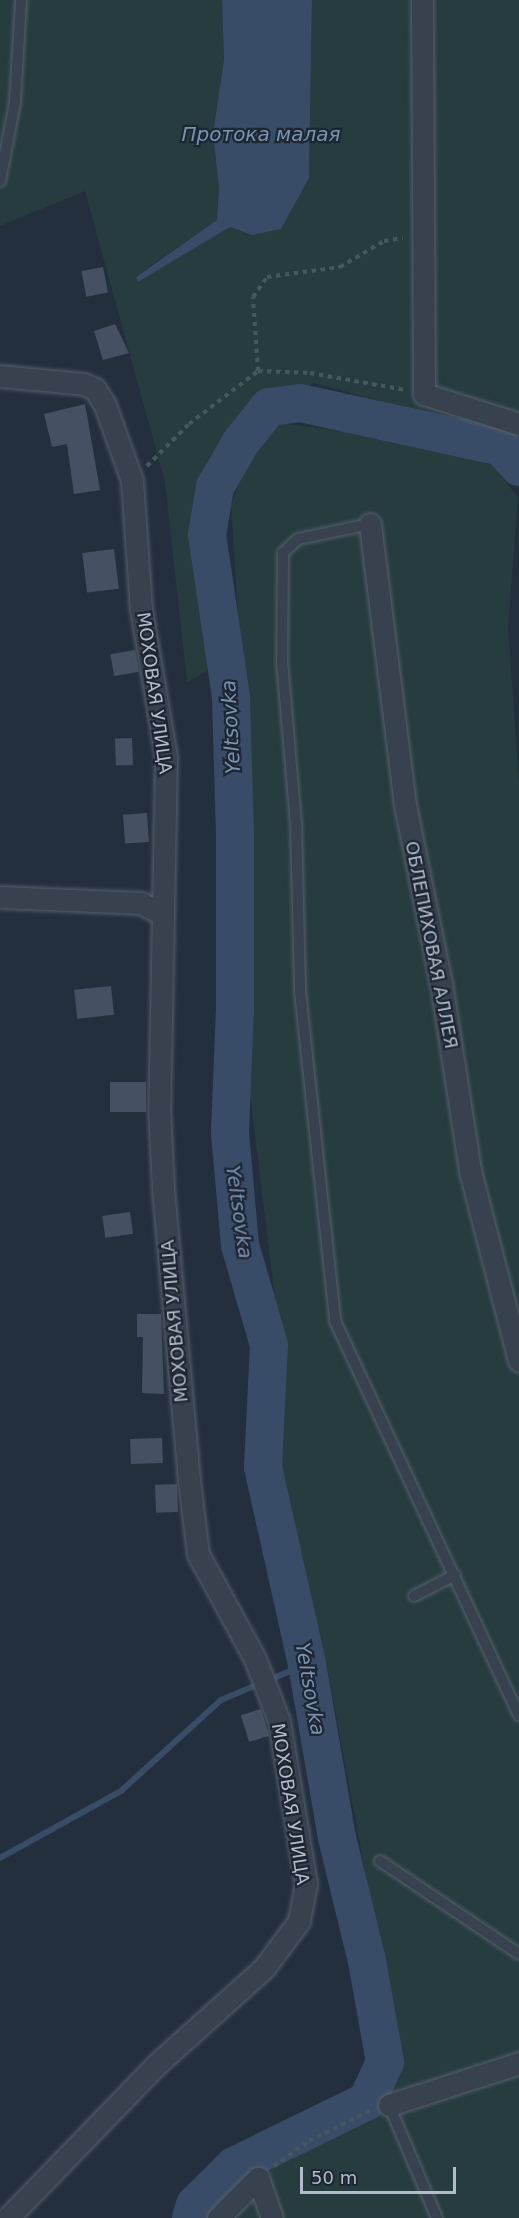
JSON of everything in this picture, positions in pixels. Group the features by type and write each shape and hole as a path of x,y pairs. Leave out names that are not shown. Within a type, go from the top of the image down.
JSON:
{"street":[{"path":"422,0 424,394 519,424"},
{"name":"МОХОВАЯ УЛИЦА","path":"0,376 84,384 95,389 105,405 132,482 141,609 166,757 167,885 162,914 159,1017 163,1189 198,1554 255,1659 279,1721 306,1884 299,1921 264,1968 158,2063 8,2218"},
{"name":"ОБЛЕПИХОВАЯ АЛЛЕЯ","path":"370,524 405,805 441,983 470,1171 519,1361"},
{"path":"0,897 141,903 162,914"},
{"path":"389,2105 519,2063"},
{"path":"218,2218 258,2178 272,2218"}],"lane":[{"path":"0,182 15,102 21,0"},
{"path":"370,524 298,538 283,553 282,661 296,824 300,991 335,1321 519,1715"},
{"path":"414,1596 455,1575"},
{"path":"380,1861 519,1954"},
{"path":"389,2105 437,2218"}],"path":[{"path":"258,371 253,297 267,277 340,267 384,241 411,237"},
{"path":"132,482 189,424 258,371 310,373 424,394"},
{"path":"258,2178 309,2141 357,2114 389,2105"}],"green space":[{"path":"0,0 222,0 224,60 213,133 219,189 217,220 136,276 138,282 230,227 252,235 309,178 312,0 519,0 519,443 507,434 313,383 249,442 211,537 211,669 187,682 165,482 85,191 0,226"},
{"path":"280,423 386,437 492,465 518,497 508,627 519,781 519,2218 221,2218 261,2168 375,2111 400,2059 327,1667 278,1477 282,1356 250,1094 246,740 231,504 248,462"}],"water":[{"name":"Протока малая","path":"222,0 312,0 309,178 281,229 252,235 230,227 138,282 136,277 217,220 219,189 213,133 224,60"}],"building":[{"path":"103,267 108,293 86,297 81,271"},
{"path":"115,324 129,353 103,360 94,331"},
{"path":"85,404 100,490 74,494 67,444 52,447 44,414"},
{"path":"114,549 119,589 87,593 82,553"},
{"path":"135,650 139,672 114,676 110,654"},
{"path":"132,738 133,765 116,766 115,739"},
{"path":"147,813 149,842 125,844 123,815"},
{"path":"111,986 114,1015 77,1019 74,990"},
{"path":"110,1082 146,1082 146,1112 110,1112"},
{"path":"130,1212 133,1234 105,1238 102,1216"},
{"path":"137,1314 161,1314 164,1394 142,1393 143,1337 137,1337"},
{"path":"162,1438 163,1463 131,1464 130,1439"},
{"path":"177,1484 178,1512 156,1513 155,1485"},
{"path":"261,1709 269,1736 249,1742 241,1715"}],"waterway":[{"name":"Yeltsovka","path":"191,2218 195,2205 234,2166 367,2101 385,2062 367,1961 337,1838 307,1664 263,1467 269,1345 240,1245 230,1132 235,1009 235,834 231,697 207,535 215,487 241,442 269,407 300,403 501,447 519,467"},
{"path":"0,1858 121,1791 221,1700 307,1664"}]}
